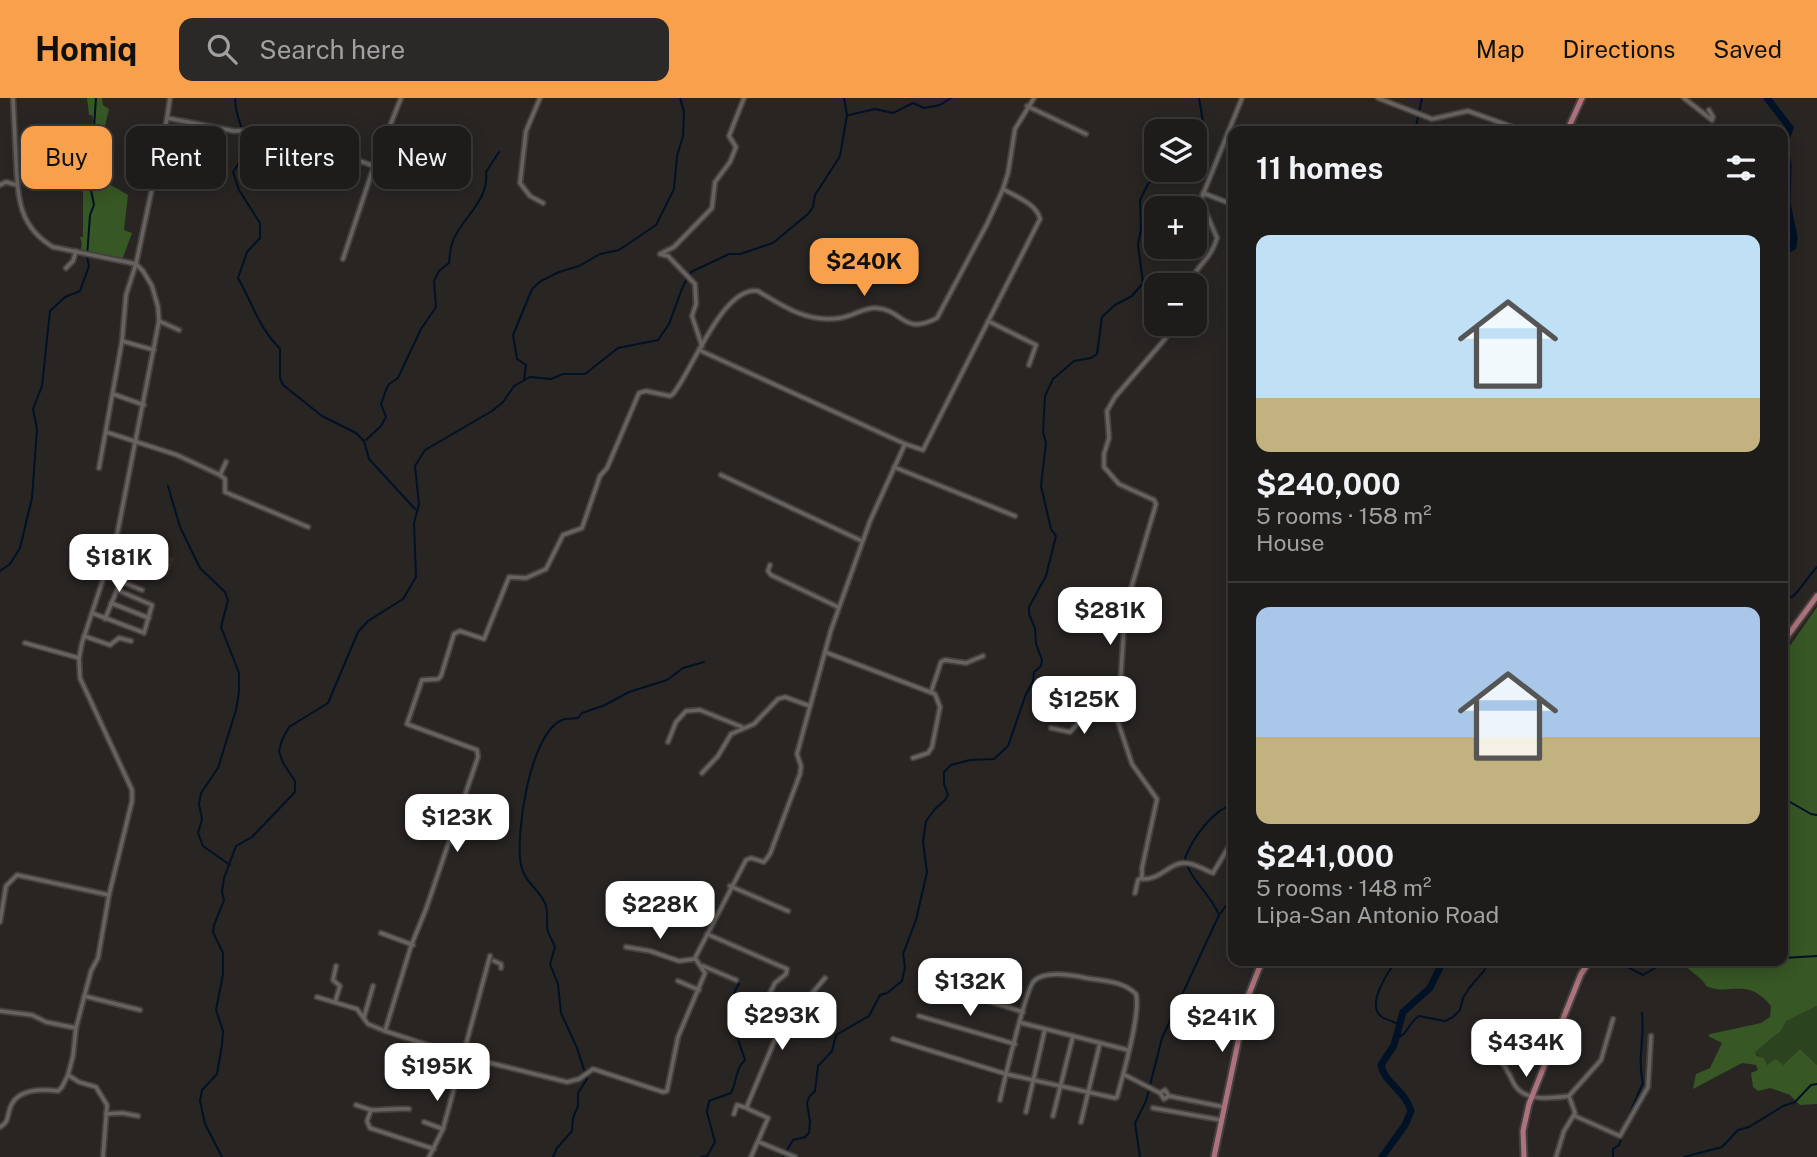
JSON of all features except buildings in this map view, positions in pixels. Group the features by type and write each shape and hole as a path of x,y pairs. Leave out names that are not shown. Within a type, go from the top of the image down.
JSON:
{"main road":[{"path":"1569,126 1582,98"},
{"path":"1788,635 1817,596"},
{"path":"1214,1157 1247,999 1260,966"},
{"path":"1524,1157 1523,1131 1531,1096 1587,966"}],"street":[{"path":"1,1127 7,1122 11,1104 21,1095 42,1089 58,1091 68,1074 74,1056 76,1028 84,996 98,958 109,895 132,801 132,790 80,678 79,658 110,559 137,443 159,321 152,286 136,264 53,247 35,234 22,212 17,185 13,98"},
{"path":"99,468 122,341 126,295 136,264 170,98"},
{"path":"390,126 401,98"},
{"path":"540,98 526,131 520,183 530,196 543,203"},
{"path":"744,98 729,136 734,142 735,150 730,162 715,182 712,208 674,247 660,254 668,256 695,284 696,304 692,316 701,348 920,451 926,447 1040,219 1040,214 1035,209 1003,189"},
{"path":"385,1031 478,754 477,750 458,741 407,724 420,683 425,678 440,678 456,632 481,640 486,637 509,577 526,578 546,569 563,535 582,528 600,476 607,468 639,393 646,391 670,396 673,394 716,322 736,299 754,289 800,316 838,319 872,307 913,325 931,322 940,314 1003,189 1015,129 1034,98"},
{"path":"1231,126 1242,98"},
{"path":"1378,98 1432,119 1468,111 1510,126"},
{"path":"1684,98 1712,120 1709,110"},
{"path":"1027,106 1086,134"},
{"path":"167,118 234,131 271,130 373,166"},
{"path":"1203,196 1228,132"},
{"path":"343,259 373,169"},
{"path":"0,185 6,182 17,185"},
{"path":"1203,193 1228,203"},
{"path":"1193,273 1208,260 1217,238 1207,215"},
{"path":"66,268 73,261 76,251"},
{"path":"159,321 179,330"},
{"path":"988,321 1035,345 1029,365"},
{"path":"1135,893 1141,877 1157,799 1132,764 1118,722 1125,609 1156,504 1154,500 1119,484 1104,467 1104,454 1109,438 1108,411 1115,397 1166,336"},
{"path":"122,341 154,350"},
{"path":"113,394 144,405"},
{"path":"106,432 177,455 220,475 225,479 225,492 308,527"},
{"path":"695,959 730,886 748,858 764,862 770,854 800,774 801,766 797,754 839,608 863,542 905,444"},
{"path":"220,475 226,462"},
{"path":"894,467 1015,516"},
{"path":"721,475 863,542"},
{"path":"86,554 110,559"},
{"path":"770,565 768,571 771,575 839,608"},
{"path":"104,575 142,590"},
{"path":"92,614 105,619 144,633 153,607 150,603 119,590 105,619"},
{"path":"111,603 149,618"},
{"path":"84,636 110,645 116,639 131,641"},
{"path":"25,643 79,658"},
{"path":"825,652 931,692 937,698 940,707 932,747 928,752 913,758"},
{"path":"931,692 941,662 945,660 966,663 983,656"},
{"path":"702,773 718,756 728,737 758,721 782,697 810,706"},
{"path":"1051,728 1070,732 1083,719 1087,706 1119,714"},
{"path":"668,742 676,722 686,711 701,710 743,727"},
{"path":"1141,877 1145,880 1158,877 1183,863 1193,864 1213,873 1228,848"},
{"path":"0,922 6,886 17,875 109,895"},
{"path":"730,886 788,911"},
{"path":"381,933 412,945"},
{"path":"707,934 787,969 770,993 790,1004 800,1007 825,978"},
{"path":"626,947 650,951 679,961 695,959"},
{"path":"429,1157 443,1129 461,1056 492,959 501,964 501,968"},
{"path":"317,997 357,1009 368,1024 385,1031 461,1056 567,1082 593,1069 663,1092 667,1091 678,1037 705,973 695,959"},
{"path":"701,965 736,980"},
{"path":"335,1002 340,986 333,980 336,966"},
{"path":"892,1039 1006,1074 1116,1098 1124,1074 1138,1001 1136,995 1125,985 1074,975 1041,975 1034,980 1027,990 1021,1023 1006,1074 1000,1100"},
{"path":"678,981 699,990"},
{"path":"364,1017 373,986"},
{"path":"939,986 1023,1012"},
{"path":"84,996 140,1010"},
{"path":"747,1108 790,1004"},
{"path":"0,1011 32,1015 46,1022 76,1028"},
{"path":"919,1016 1015,1044"},
{"path":"1496,1054 1508,1068 1515,1086 1531,1096 1545,1099 1569,1096 1601,1060 1613,1019"},
{"path":"1021,1023 1128,1050"},
{"path":"1026,1112 1045,1029"},
{"path":"1054,1116 1073,1036"},
{"path":"1574,1116 1618,1136 1621,1134 1648,1087 1651,1036"},
{"path":"1080,1122 1100,1043"},
{"path":"68,1074 79,1082 96,1087 107,1105 104,1157"},
{"path":"1124,1074 1160,1093 1165,1090 1169,1096 1224,1107"},
{"path":"1556,1157 1564,1130 1574,1116 1575,1111 1569,1096"},
{"path":"356,1105 371,1110 395,1110 402,1107 409,1109"},
{"path":"734,1114 737,1105 768,1117 751,1157"},
{"path":"1153,1108 1221,1120"},
{"path":"371,1110 367,1121 370,1128 434,1149"},
{"path":"106,1114 122,1112 138,1116"},
{"path":"424,1122 443,1129"},
{"path":"759,1142 795,1157"}],"shaded area":[{"path":"120,537 175,558 167,578 112,556"}],"green space":[{"path":"87,98 102,98 103,105 109,109 105,126 92,126 92,115 89,115"},
{"path":"112,186 128,195 124,230 132,233 122,260 80,252 80,237 83,237 83,189 112,189"},
{"path":"1817,607 1817,1006 1786,1021 1781,1031 1755,1052 1757,1056 1764,1058 1767,1065 1776,1059 1783,1065 1800,1049 1817,1065 1817,1104 1800,1105 1790,1095 1770,1088 1758,1091 1753,1087 1751,1073 1758,1070 1756,1065 1742,1063 1693,1089 1696,1074 1710,1068 1722,1043 1708,1036 1761,1023 1770,1017 1771,1006 1762,997 1746,989 1723,990 1706,986 1686,966 1788,966 1788,649"},
{"path":"1817,1006 1817,1065 1800,1049 1783,1065 1767,1065 1755,1052 1781,1031 1785,1021"}],"waterway":[{"path":"0,571 10,564 20,548 32,498 37,429 33,409 42,386 50,311 65,297 80,291 89,266 87,257 90,215 94,205 90,185 96,98"},
{"path":"235,98 245,142 241,160 233,172 239,190 260,223 260,238 247,252 238,278 261,323 280,349 280,378 283,385 322,416 356,433 364,441 369,459 415,509"},
{"path":"524,380 526,365 517,359 513,335 532,289 559,272 579,266 600,254 619,250 656,225 674,189 677,156 683,136 684,112 680,98"},
{"path":"222,1157 205,1124 200,1101 202,1090 217,1074 222,1045 223,1031 216,1010 223,974 223,953 213,932 224,900 224,878 236,846 252,837 295,792 295,781 283,763 279,751 289,727 328,703 358,632 368,621 403,599 416,577 414,523 419,504 415,466 425,450 492,411 503,402 514,386 530,377 551,379 563,374 585,374 618,348 658,340 669,324 691,272 729,254 740,254 773,243 808,214 813,207 815,195 840,156 847,115 844,98"},
{"path":"849,115 875,109 893,113 913,103 924,108 940,105 951,98"},
{"path":"1199,98 1202,119"},
{"path":"1416,126 1422,98"},
{"path":"1767,98 1790,128 1788,134"},
{"path":"366,440 381,426 386,417 381,404 386,390 389,384 398,378 421,329 436,307 434,281 439,271 449,263 454,239 482,196 486,172 499,152"},
{"path":"783,1157 793,1140 809,1133 807,1103 815,1091 818,1066 832,1051 836,1035 869,1016 880,995 902,981 905,967 903,954 916,920 927,872 923,842 926,821 948,795 944,772 951,765 970,760 994,759 1008,746 1026,694 1033,682 1034,672 1041,666 1042,660 1029,607 1046,576 1056,536 1051,529 1041,486 1046,443 1043,432 1045,396 1053,379 1074,361 1097,354 1102,317 1115,305 1132,296 1143,283 1138,245 1141,229 1140,200 1150,182"},
{"path":"1788,208 1794,237 1793,247 1788,249"},
{"path":"168,486 180,527 200,568 225,592 228,600 221,627 239,673 239,692 218,768 201,793 199,804 202,819 198,833 203,846 230,865"},
{"path":"1788,596 1792,597 1798,591 1817,567"},
{"path":"553,1157 572,1131 578,1093 587,1079 561,1013 558,984 550,964 555,947 548,932 546,905 525,876 521,865 520,831 533,763 551,729 562,720 578,718 582,713 629,692 667,680 683,668 704,662"},
{"path":"1788,801 1817,815"},
{"path":"1219,915 1191,873 1185,858 1204,826 1228,806"},
{"path":"1140,1157 1135,1123 1146,1101 1162,1038 1219,915 1228,903"},
{"path":"1788,958 1817,956"},
{"path":"1393,966 1380,989 1376,1005 1377,1012 1382,1017 1399,1024"},
{"path":"1382,1157 1405,1125 1411,1111 1404,1097 1386,1077 1381,1065 1394,1045 1403,1012 1430,988 1441,966"},
{"path":"1396,1038 1403,1035 1419,1016 1445,1021 1453,1017 1486,966"},
{"path":"1626,966 1643,975 1658,966"},
{"path":"701,1157 707,1156 715,1142 707,1112 709,1101 731,1093 739,1067 745,1060 732,1011 739,984"},
{"path":"1626,1122 1643,1083 1642,1013"},
{"path":"1684,1157 1722,1147 1738,1130 1749,1127 1783,1106 1795,1102 1811,1085 1817,1084"},
{"path":"1613,1157 1613,1149 1619,1145 1622,1137"}]}
